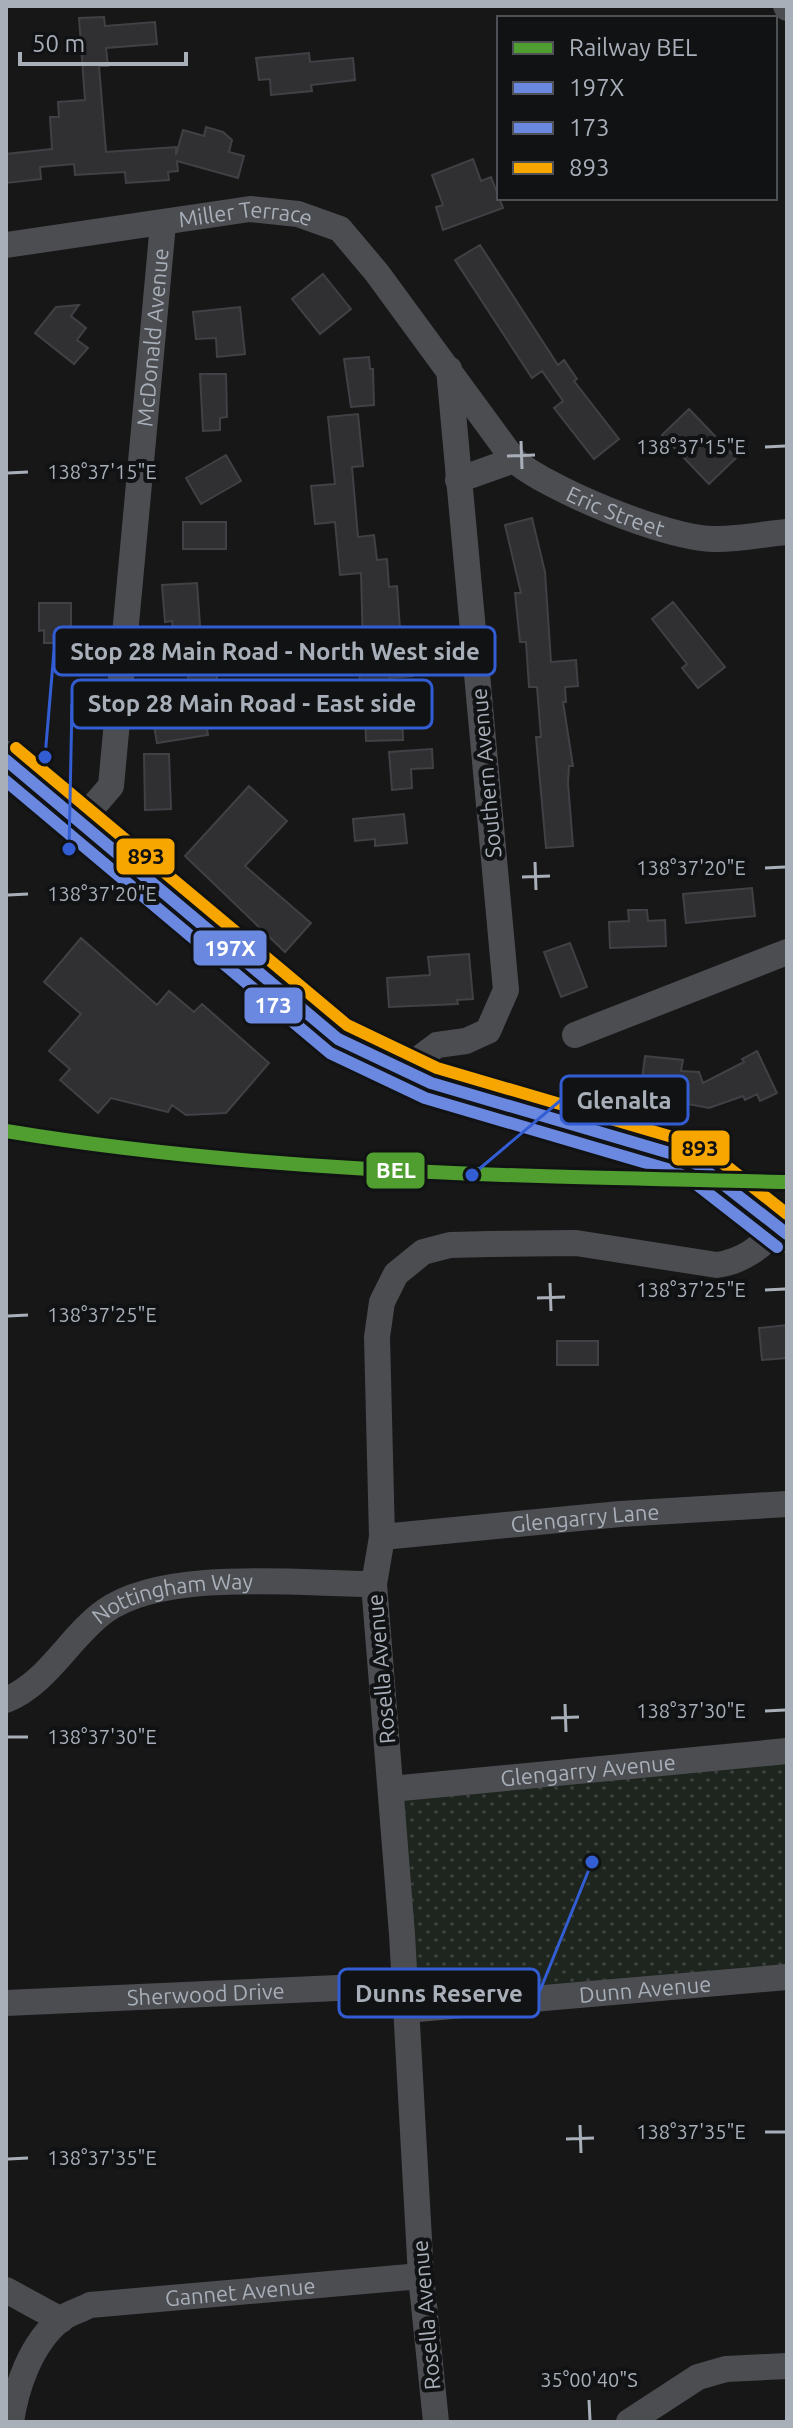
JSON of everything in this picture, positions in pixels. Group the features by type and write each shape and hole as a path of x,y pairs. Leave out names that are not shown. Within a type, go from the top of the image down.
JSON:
{"main road":[{"path":"6,760 338,1039 431,1083 680,1156 711,1173 782,1231"}],"street":[{"name":"Miller Terrace","path":"6,245 250,209 298,214 340,229 449,369"},
{"name":"McDonald Avenue","path":"80,822 111,786 163,224"},
{"path":"449,369 514,460 458,480"},
{"name":"Southern Avenue","path":"404,1070 437,1045 466,1041 488,1031 506,990 449,369"},
{"name":"Eric Street","path":"514,460 535,478 675,534 714,539 787,532"},
{"path":"575,1035 787,952"},
{"name":"Rosella Avenue","path":"436,2422 421,2276 391,1789 374,1584 382,1537 377,1337 382,1302 396,1274 423,1252 450,1245 576,1243 717,1265 733,1263 762,1247 782,1231"},
{"name":"Glengarry Lane","path":"382,1537 620,1514 787,1504"},
{"name":"Nottingham Way","path":"6,1700 29,1686 101,1614 119,1602 151,1590 191,1584 374,1584"},
{"name":"Glengarry Avenue","path":"391,1789 787,1751"},
{"name":"Dunn Avenue","path":"405,1998 787,1977"},
{"name":"Sherwood Drive","path":"6,2003 405,1998"},
{"name":"Gannet Avenue","path":"11,2422 15,2395 34,2352 61,2320 90,2305 421,2276"},
{"path":"6,2290 61,2320"},
{"path":"629,2422 698,2377 726,2369 787,2366"}],"shaded area":[{"path":"787,1751 787,1977 406,2010 391,1789"}],"building":[{"path":"104,17 105,26 155,22 157,44 106,48 108,66 99,66 106,152 176,147 176,155 183,130 204,136 206,127 223,132 232,140 229,152 244,156 238,178 177,161 178,171 168,172 169,180 126,183 125,172 75,175 74,164 40,167 41,179 6,183 6,154 52,149 50,117 59,117 58,102 85,100 79,18"},
{"path":"309,53 310,62 353,58 355,80 311,85 312,91 271,95 270,79 259,80 256,58"},
{"path":"473,159 481,181 491,177 497,200 503,208 443,230 436,207 443,205 432,175"},
{"path":"480,245 558,365 564,360 577,379 574,381 619,439 594,459 554,408 563,401 542,371 532,378 455,260"},
{"path":"323,274 351,309 320,334 292,299"},
{"path":"79,305 71,316 86,328 77,340 88,348 74,364 35,333 56,307"},
{"path":"240,307 245,354 217,357 216,338 196,339 193,312"},
{"path":"369,357 370,369 373,369 374,405 351,407 344,359"},
{"path":"200,374 226,374 227,417 220,418 220,430 203,431"},
{"path":"689,409 736,458 709,484 662,435"},
{"path":"358,414 363,466 352,467 358,537 374,535 377,560 387,559 389,587 397,586 401,643 410,643 413,676 389,678 390,711 402,710 403,740 366,741 364,680 360,681 357,647 363,647 361,573 340,575 335,522 315,524 311,486 335,484 328,417"},
{"path":"226,455 241,481 201,504 186,478"},
{"path":"532,518 545,572 551,662 576,660 578,686 565,687 566,702 563,702 573,766 569,766 568,783 573,846 546,848 536,737 541,737 537,687 529,687 526,642 520,642 515,593 521,593 505,525"},
{"path":"183,522 226,522 226,549 183,549"},
{"path":"197,583 201,639 216,638 217,682 189,685 186,658 176,659 172,621 165,622 162,585"},
{"path":"673,602 725,667 698,688 682,668 687,664 652,619"},
{"path":"39,603 71,603 71,643 44,643 44,630 39,631"},
{"path":"203,706 208,735 157,743 152,714"},
{"path":"432,749 433,768 411,769 412,788 392,790 389,752"},
{"path":"144,754 169,754 171,809 145,810"},
{"path":"249,786 287,821 245,866 311,923 285,952 185,856"},
{"path":"404,814 407,843 375,846 375,839 355,841 353,819"},
{"path":"752,888 755,916 686,923 683,894"},
{"path":"628,910 647,910 648,921 665,920 666,946 610,948 609,922 629,921"},
{"path":"81,938 157,1005 169,991 194,1012 202,1004 269,1063 226,1113 186,1115 172,1105 168,1112 111,1098 98,1113 60,1080 70,1069 49,1051 81,1014 44,982"},
{"path":"570,943 587,987 561,997 544,952"},
{"path":"469,954 473,999 457,1000 458,1004 389,1007 387,978 430,975 428,957"},
{"path":"757,1051 777,1093 760,1101 757,1094 709,1108 640,1095 645,1056 683,1060 681,1071 699,1072 703,1083 744,1062 742,1059"},
{"path":"787,1325 787,1358 762,1360 759,1328"},
{"path":"557,1341 598,1341 598,1365 557,1365"}],"rail line":[{"name":"BEL","path":"6,1131 200,1156 298,1164 493,1175 787,1182"}],"transit line":[{"name":"893","path":"16,748 347,1025 437,1068 686,1141 710,1153 787,1214"},
{"name":"197X","path":"6,760 338,1039 431,1083 680,1156 700,1166 787,1234"},
{"name":"173","path":"6,781 330,1053 425,1098 674,1171 691,1180 777,1247"}],"place":[{"name":"Stop 28 Main Road - North West side","path":"45,757"},
{"name":"Stop 28 Main Road - East side","path":"69,849"},
{"name":"Glenalta","path":"472,1175"},
{"name":"Dunns Reserve","path":"592,1862"}]}
